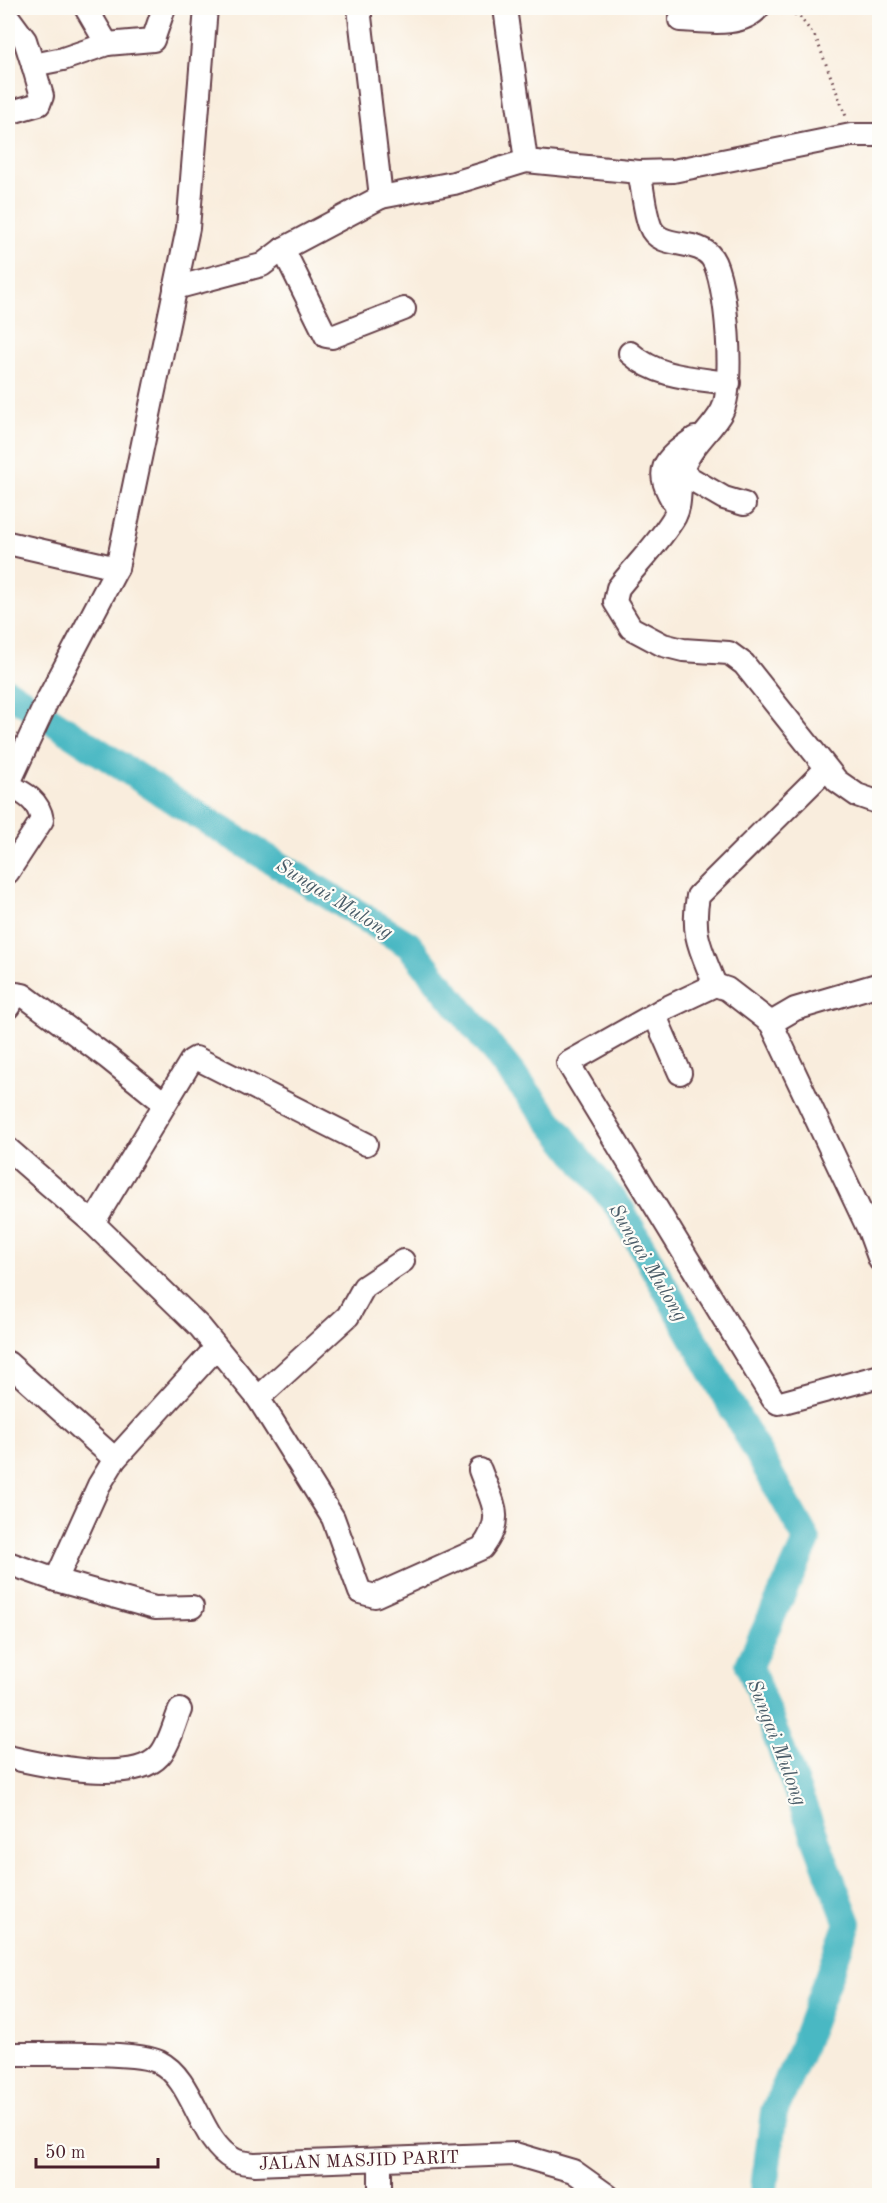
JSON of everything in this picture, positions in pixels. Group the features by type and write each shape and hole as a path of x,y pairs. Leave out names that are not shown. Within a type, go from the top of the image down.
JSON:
{"street":[{"path":"86,8 107,44"},
{"path":"33,65 107,44 153,40 164,8"},
{"path":"9,868 42,820 40,808 10,779 47,701 117,568 188,228 206,8"},
{"path":"359,8 381,197"},
{"path":"505,8 526,162"},
{"path":"680,20 743,19 758,8"},
{"path":"8,17 16,42 33,65 42,96 39,104 8,113"},
{"path":"175,288 262,265 283,249 381,197 454,183 526,162 639,172 673,171 851,135 879,135"},
{"path":"639,172 650,227 658,238 702,249 711,257 718,273 723,303 729,383 722,410 687,459 681,473 675,515 618,588 615,602 631,628 663,645 683,650 729,653 744,664 826,769 857,795 879,803"},
{"path":"283,249 326,336 332,337 404,309"},
{"path":"630,353 643,365 662,373 729,383"},
{"path":"677,507 664,485 663,464 683,447 704,434"},
{"path":"681,473 724,498 744,504"},
{"path":"8,543 117,568"},
{"path":"715,985 696,936 694,920 698,896 826,769"},
{"path":"771,1023 795,1009 879,984"},
{"path":"879,1260 870,1230 771,1023 727,989 715,985 662,1010 568,1063 773,1399 784,1402 879,1376"},
{"path":"8,1007 17,994 23,995 164,1103"},
{"path":"662,1010 657,1017 658,1025 680,1073"},
{"path":"93,1223 164,1103 191,1061 196,1058 366,1144"},
{"path":"9,1152 93,1223 200,1327 258,1398 333,1518 360,1592 368,1596 375,1596 482,1548 493,1534 497,1517 480,1470"},
{"path":"258,1398 348,1316 364,1287 403,1261"},
{"path":"56,1580 99,1485 115,1459 216,1348"},
{"path":"8,1364 115,1459"},
{"path":"8,1563 56,1580 155,1608 192,1607"},
{"path":"8,1757 57,1769 135,1770 151,1764 162,1755 180,1710"},
{"name":"JALAN MASJID PARIT","path":"8,2055 124,2056 156,2060 169,2068 218,2144 233,2159 255,2164 515,2154 573,2170 608,2196"},
{"path":"380,2160 380,2196"}],"path":[{"path":"769,8 799,16 816,38 830,70 851,135"}],"waterway":[{"name":"Sungai Mulong","path":"8,692 162,793 409,945 621,1210 807,1540 749,1665 848,1923 800,2053 774,2112 763,2196"}]}
